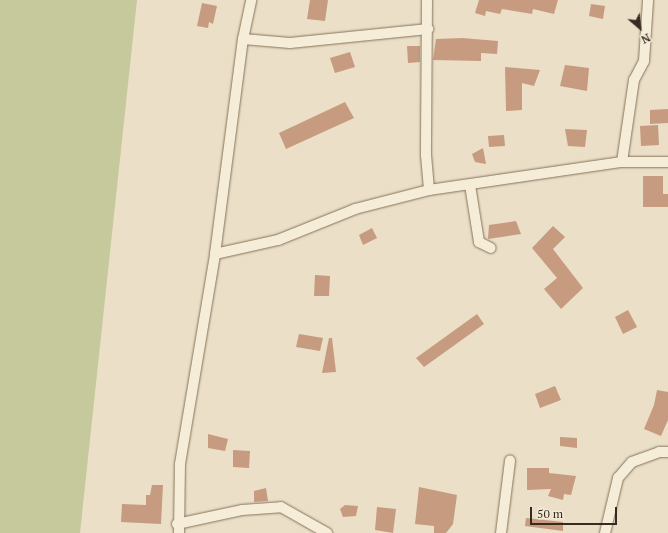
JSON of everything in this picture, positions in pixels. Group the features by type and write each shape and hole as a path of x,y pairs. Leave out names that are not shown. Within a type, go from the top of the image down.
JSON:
{"street":[{"path":"251,0 243,39 215,254 180,464 178,529 242,510 281,507 327,533"},
{"path":"427,0 426,155 429,190"},
{"path":"622,162 634,80 644,61 648,0"},
{"path":"243,39 290,43 428,29"},
{"path":"215,254 278,240 355,209 429,190 622,162 668,162"},
{"path":"470,185 479,242 491,248"},
{"path":"605,533 618,478 632,462 660,452 668,452"},
{"path":"501,533 510,461"}],"green space":[{"path":"0,0 137,0 80,533 0,533"}],"building":[{"path":"310,0 328,0 325,21 307,19"},
{"path":"479,0 558,0 554,14 533,9 532,14 502,9 500,14 486,11 485,16 475,13"},
{"path":"202,3 217,6 213,24 209,22 208,28 197,26"},
{"path":"591,4 605,6 603,19 589,16"},
{"path":"462,38 498,41 497,54 481,53 481,61 433,60 436,39"},
{"path":"407,46 420,46 420,62 408,63"},
{"path":"350,52 355,67 335,73 330,58"},
{"path":"565,65 589,68 587,91 560,86"},
{"path":"505,67 540,70 534,86 522,83 522,110 506,111"},
{"path":"345,102 354,118 286,149 279,133"},
{"path":"668,109 668,123 650,124 650,110"},
{"path":"658,125 659,145 641,146 640,126"},
{"path":"565,129 587,130 585,147 568,146"},
{"path":"504,135 505,146 489,147 488,136"},
{"path":"483,148 486,164 475,162 472,154"},
{"path":"643,176 663,176 663,194 668,194 668,207 643,207"},
{"path":"516,221 521,234 488,239 489,225"},
{"path":"553,226 565,237 553,249 583,288 561,309 544,289 557,278 532,248"},
{"path":"372,228 377,238 363,245 359,235"},
{"path":"315,275 330,276 329,296 314,296"},
{"path":"628,310 637,327 623,334 615,317"},
{"path":"477,314 484,324 424,367 416,358"},
{"path":"299,334 323,338 320,351 296,347"},
{"path":"329,338 332,338 336,372 322,373"},
{"path":"555,386 561,400 540,408 535,394"},
{"path":"657,390 668,392 668,420 661,436 644,429 654,405"},
{"path":"208,434 228,439 225,451 208,448"},
{"path":"560,437 577,438 577,448 560,446"},
{"path":"233,450 250,451 249,468 233,467"},
{"path":"527,468 549,468 549,473 576,476 571,495 564,494 563,500 548,496 551,489 527,490"},
{"path":"152,485 163,485 161,524 121,522 122,504 146,505 146,495 150,495"},
{"path":"419,487 457,495 453,524 446,533 434,533 434,526 415,524"},
{"path":"266,488 268,501 254,502 254,491"},
{"path":"345,505 358,506 356,516 343,517 340,509"},
{"path":"377,507 396,509 393,533 375,530"},
{"path":"526,518 563,522 563,531 525,526"}]}
